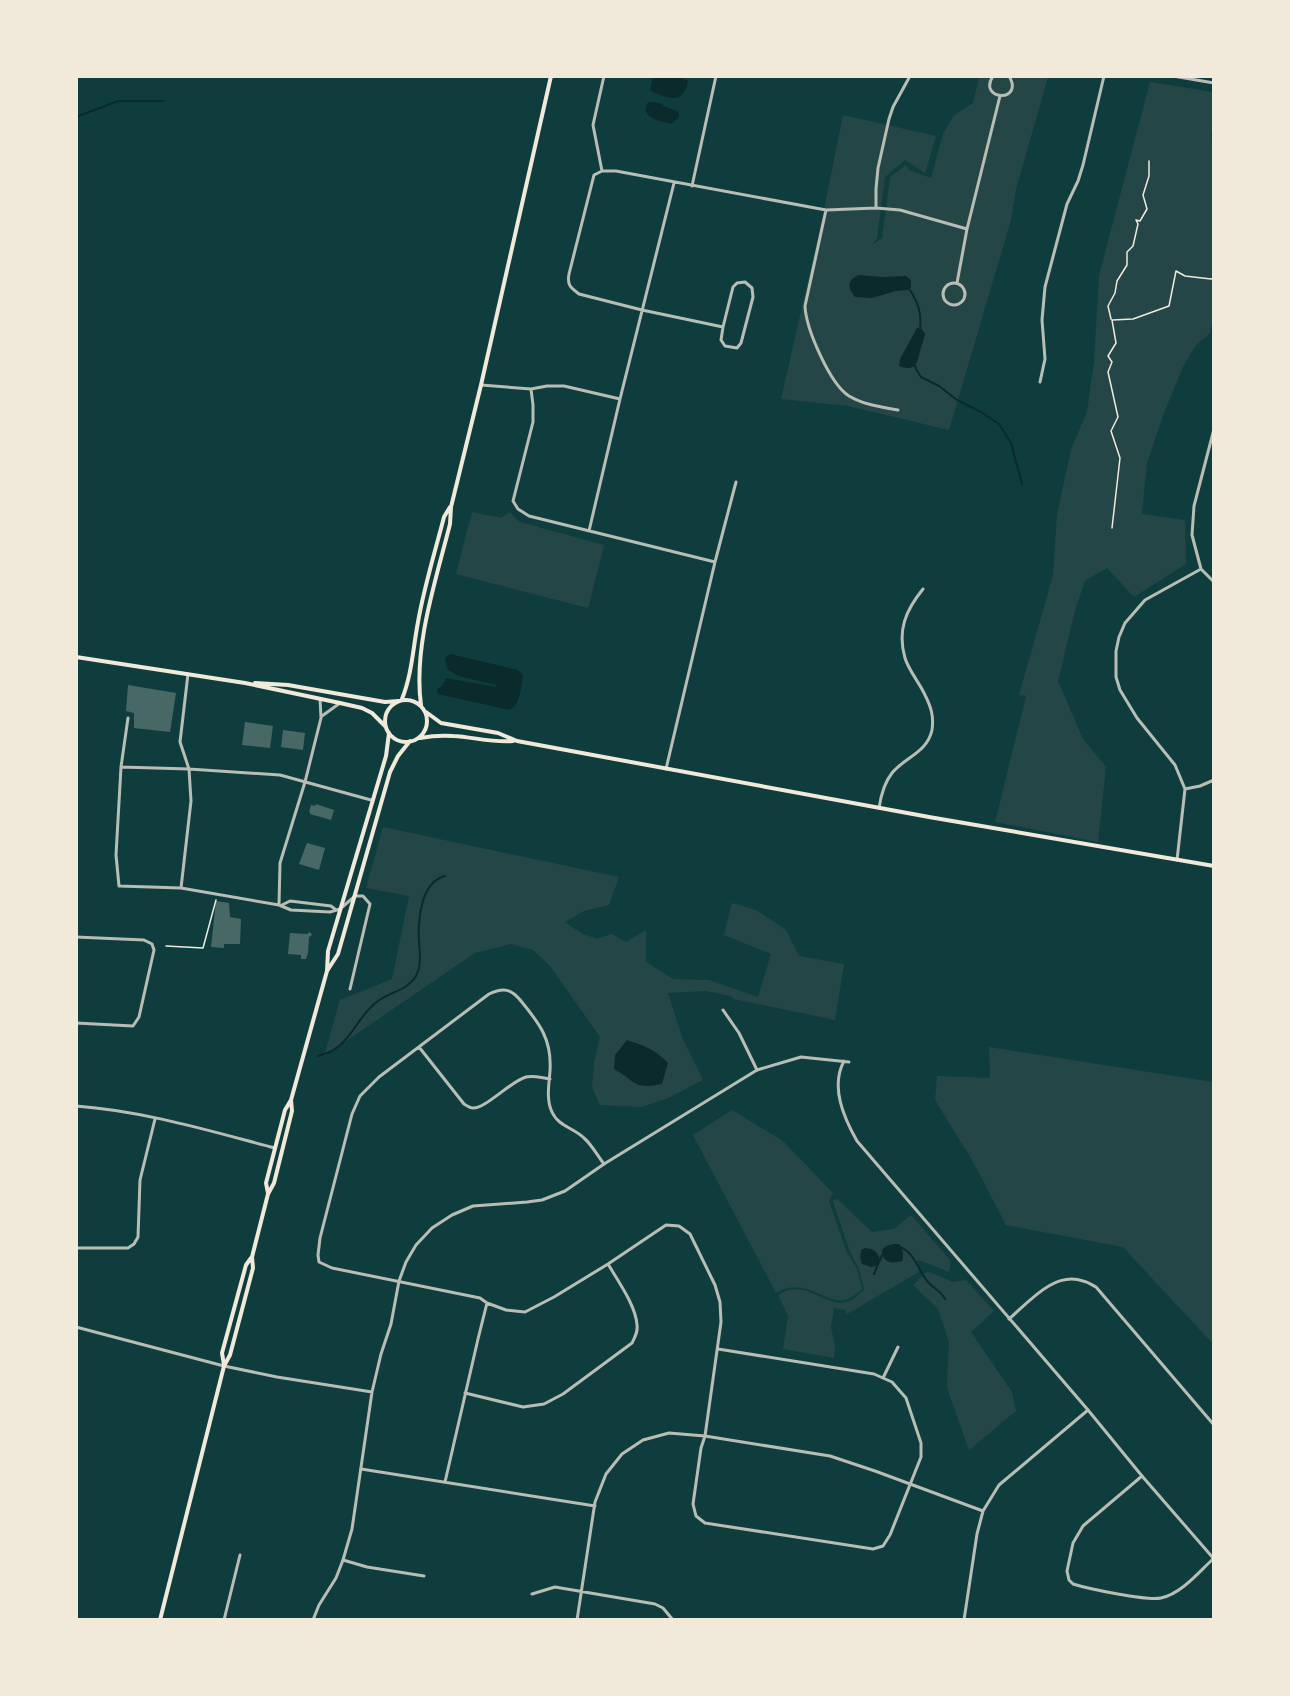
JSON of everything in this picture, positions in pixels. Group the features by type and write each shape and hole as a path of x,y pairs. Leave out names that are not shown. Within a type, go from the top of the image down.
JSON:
{"main road":[{"path":"421,705 418,687 421,657 433,591 551,76"},
{"path":"386,727 386,713 390,707 401,700 411,670 418,620 444,517 451,507"},
{"path":"76,657 245,683 362,708 372,713 389,733 400,741 452,735 500,742 516,741"},
{"path":"245,683 288,685 385,702 410,699 421,705 426,712 441,723 498,733 516,741 879,808 1214,866"},
{"path":"419,738 427,727 426,712"},
{"path":"268,1194 266,1183 275,1148 285,1110 291,1100 327,971 328,951 338,909 386,756 389,733"},
{"path":"327,971 338,954 390,772 398,756 411,741"},
{"path":"160,1620 224,1366 230,1355 253,1268 252,1257 268,1194 274,1184 290,1122 291,1100"},
{"path":"224,1366 222,1353 246,1265 252,1257"}],"street":[{"path":"602,171 593,125 604,76"},
{"path":"692,186 716,76"},
{"path":"876,208 878,168 889,119 910,76"},
{"path":"993,76 990,89 1000,96 1007,95 1012,89 1009,76"},
{"path":"1040,382 1045,359 1042,320 1045,287 1067,204 1083,165 1104,76"},
{"path":"1173,76 1214,83"},
{"path":"957,283 967,229 1000,96"},
{"path":"723,327 579,294 570,288 568,283 594,175 602,171 616,171 826,210 876,208 900,210 967,229"},
{"path":"589,531 674,183"},
{"path":"826,210 805,306 806,320 834,380 842,390 856,400 898,410"},
{"path":"745,282 752,288 753,297 741,343 737,348 725,346 722,340 723,327 733,287 737,283 745,282"},
{"path":"950,283 957,283 963,287 964,298 959,303 949,304 942,295 944,288 950,283"},
{"path":"481,385 531,389 564,386 620,399"},
{"path":"531,389 533,422 513,501 518,510 529,516 715,562"},
{"path":"1214,429 1197,495 1192,535 1201,569 1214,582"},
{"path":"666,769 736,482"},
{"path":"1177,861 1185,789 1174,765 1137,718 1120,690 1116,677 1116,651 1125,623 1145,600 1201,569"},
{"path":"879,808 882,792 890,775 899,765 924,748 932,731 932,710 905,658 903,644 902,623 923,589"},
{"path":"181,888 191,801 189,770 180,742 188,674"},
{"path":"281,905 280,863 322,716 320,699"},
{"path":"322,716 340,703"},
{"path":"128,718 121,767 116,855 119,886 181,888 281,905 291,910 330,912 355,896 363,896 370,904 350,988"},
{"path":"121,767 280,776 371,800"},
{"path":"1185,789 1214,780"},
{"path":"281,905 290,902 331,906 338,909"},
{"path":"76,937 144,940 152,944 154,950 139,1017 133,1026 76,1023"},
{"path":"604,1164 584,1137 565,1126 554,1116 549,1098 550,1056 545,1033 515,994 498,989 489,993 379,1077 367,1088 355,1105 323,1227 319,1262 325,1266 480,1298 487,1304 506,1310 525,1312 608,1264 666,1225 679,1226 690,1234 715,1285 720,1302 721,1322 718,1349 693,1504 696,1516 705,1523 873,1549 883,1546 890,1535 921,1458 921,1443 906,1398 892,1382 874,1374 718,1349"},
{"path":"723,1010 739,1033 757,1070"},
{"path":"419,1047 464,1104 473,1108 491,1100 513,1083 527,1077 550,1078"},
{"path":"313,1620 319,1605 336,1578 352,1529 372,1392 391,1324 399,1281 416,1245 432,1228 472,1206 542,1200 565,1191 604,1164 757,1070 801,1057 849,1062"},
{"path":"844,1061 839,1069 842,1110 857,1141 1213,1559 1181,1587 1161,1598 1140,1597 1073,1584 1069,1580 1067,1571 1073,1543 1083,1526 1142,1476"},
{"path":"76,1107 110,1109 275,1148"},
{"path":"76,1248 128,1248 134,1244 138,1237 140,1180 155,1119"},
{"path":"465,1393 523,1407 544,1404 563,1394 632,1343 637,1334 636,1316 622,1286 608,1264"},
{"path":"1010,1319 1052,1283 1065,1279 1082,1280 1096,1287 1214,1425"},
{"path":"445,1482 487,1304"},
{"path":"76,1327 224,1366 372,1392"},
{"path":"883,1378 898,1347"},
{"path":"964,1620 977,1534 983,1511 999,1485 1088,1410"},
{"path":"577,1620 595,1506 606,1474 622,1454 643,1440 669,1434 705,1436 830,1456 983,1511"},
{"path":"361,1469 595,1506"},
{"path":"224,1620 240,1555"},
{"path":"343,1560 367,1567 423,1576"},
{"path":"532,1594 555,1587 655,1604 663,1608 673,1620"}],"path":[{"path":"1113,528 1120,458 1112,431 1118,417 1108,372 1112,363 1108,356 1116,343 1108,306 1115,292 1117,281 1127,266 1127,252 1133,246 1138,224 1136,220 1140,221 1147,209 1143,195 1149,176 1149,161"},
{"path":"1112,320 1132,319 1168,306 1176,271 1185,276 1214,278"},
{"path":"166,946 202,948 216,898"}],"shaded area":[{"path":"653,77 679,77 688,81 683,94 673,98 650,90"},
{"path":"979,77 1048,77 1016,189 1011,220 949,430 848,406 781,399 843,115 936,136 925,173 905,160 885,177 877,238 872,245 882,238 890,177 906,165 909,170 931,178 943,134 954,115 973,103"},
{"path":"1150,82 1213,92 1213,131 1211,133 1214,168 1214,311 1210,333 1195,346 1183,367 1147,463 1142,514 1185,520 1186,564 1134,597 1107,568 1085,581 1076,607 1058,681 1083,739 1106,767 1098,842 995,822 1026,696 1019,695 1053,575 1057,515 1067,468 1072,447 1087,412 1094,361 1099,275"},
{"path":"648,102 661,103 679,112 679,117 672,124 652,118 646,112"},
{"path":"859,275 906,276 911,280 911,288 872,298 855,297 850,282"},
{"path":"917,328 922,329 925,334 916,364 910,368 899,366 900,359"},
{"path":"472,512 501,518 510,512 520,522 604,545 588,608 456,574"},
{"path":"450,654 518,670 523,675 520,694 514,707 510,710 438,694 437,689 442,686 446,678 496,687 496,685 458,676 447,669 445,658"},
{"path":"383,827 619,877 609,905 584,911 565,922 581,933 597,939 612,934 626,942 646,930 646,962 673,979 709,980 758,997 771,954 724,935 732,903 756,910 786,930 799,956 844,964 835,1020 706,991 668,993 682,1037 703,1080 668,1098 642,1107 600,1105 592,1087 594,1063 600,1037 550,966 533,950 511,944 475,953 324,1056 340,1000 392,979 409,896 366,888"},
{"path":"627,1040 649,1049 668,1063 662,1084 640,1085 614,1069 615,1055"},
{"path":"989,1047 1213,1082 1213,1344 1123,1247 1006,1225 972,1160 935,1100 937,1076 990,1078"},
{"path":"732,1110 783,1141 833,1193 829,1201 846,1250 857,1269 862,1289 852,1297 842,1300 834,1299 798,1287 787,1288 776,1293 693,1135"},
{"path":"837,1199 872,1232 894,1229 911,1215 951,1261 949,1272 919,1260 916,1262 919,1272 847,1314 845,1310 834,1308 831,1327 835,1347 834,1358 783,1349 788,1316 778,1295 797,1289 839,1303 850,1301 864,1290 859,1269 849,1249 833,1202"},
{"path":"899,1244 901,1248 902,1261 891,1262 886,1260 882,1254 886,1246"},
{"path":"865,1248 878,1254 880,1260 876,1266 862,1264 861,1250"},
{"path":"930,1272 953,1282 966,1280 994,1311 971,1332 1012,1392 1016,1411 969,1450 947,1388 949,1342 938,1309 913,1285 925,1273"}],"building":[{"path":"128,685 176,693 170,732 134,728 134,713 126,711"},
{"path":"245,722 273,726 270,748 242,745"},
{"path":"283,730 305,733 303,750 281,747"},
{"path":"316,804 334,810 331,820 310,814 311,805"},
{"path":"307,843 325,848 319,870 299,864"},
{"path":"216,901 229,903 230,917 241,919 240,944 224,944 224,948 211,947"},
{"path":"310,932 312,935 309,937 306,959 301,959 301,955 288,954 290,933 307,934"}],"waterway":[{"path":"76,117 118,101 163,101"},
{"path":"910,290 919,309 920,329"},
{"path":"915,365 921,377 999,424 1011,443 1022,484"},
{"path":"318,1056 339,1046 371,1006 413,981 420,964 419,931 422,903 433,883 445,876"},
{"path":"898,1246 909,1253 924,1277 945,1299"},
{"path":"874,1274 882,1255"}]}
